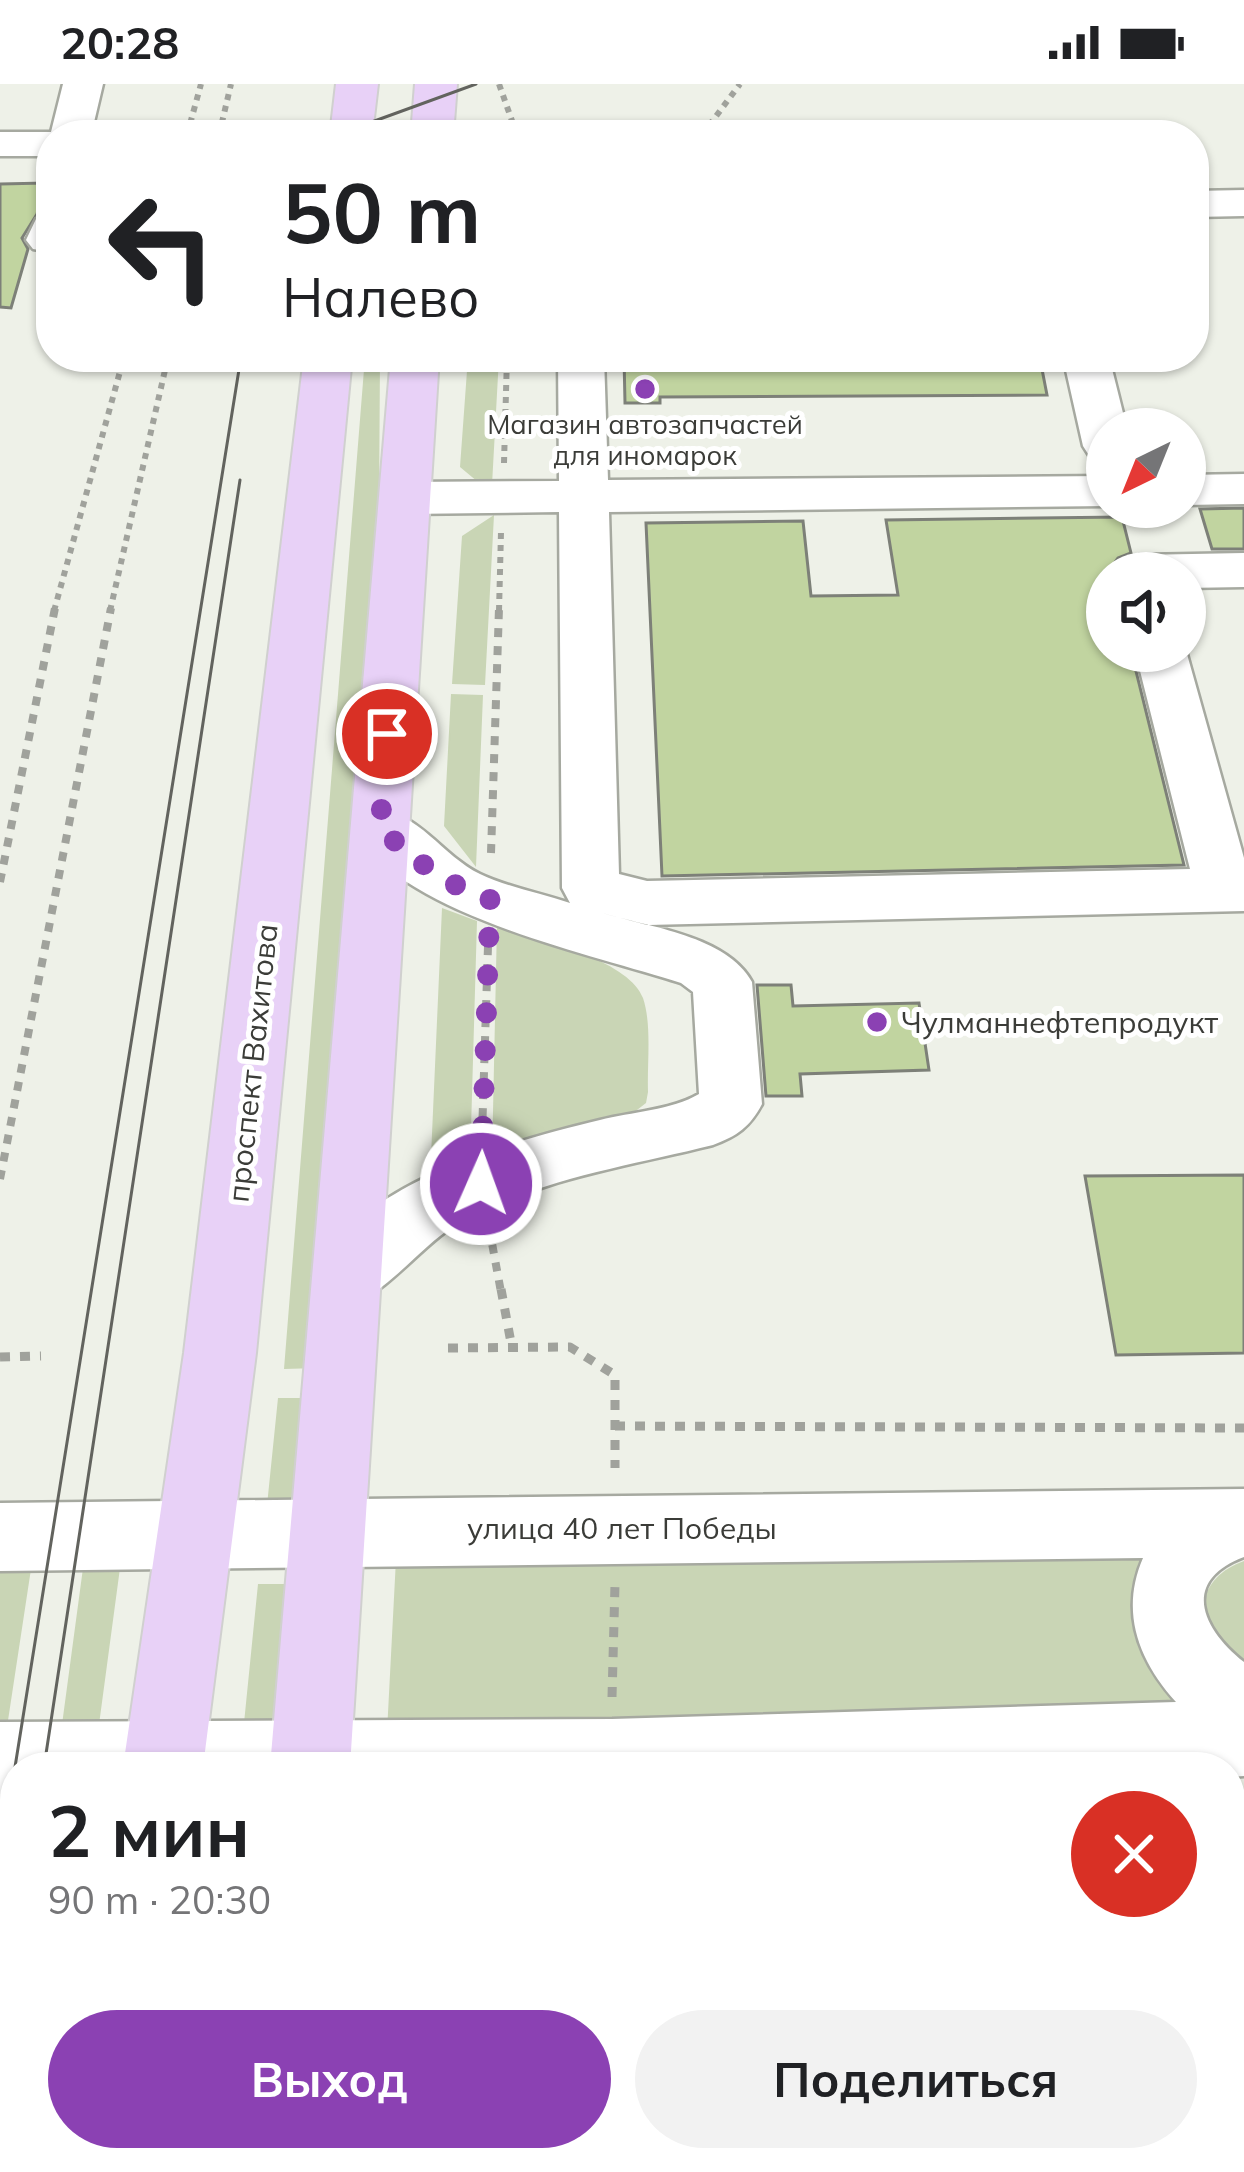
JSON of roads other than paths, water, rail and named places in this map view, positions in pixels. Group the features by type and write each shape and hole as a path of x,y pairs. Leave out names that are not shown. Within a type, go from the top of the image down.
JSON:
{"main road":[{"path":"353,120 357,84"},
{"path":"433,120 436,84"},
{"name":"проспект Вахитова","path":"165,1752 228,1281 326,372"},
{"path":"311,1752 415,372"}],"street":[{"path":"74,120 83,84"},
{"path":"0,144 36,144"},
{"path":"1209,204 1244,203"},
{"path":"581,372 591,888 647,903 1234,889 1167,672"},
{"path":"1090,372 1098,408"},
{"path":"1206,490 1244,489"},
{"path":"405,498 1086,491"},
{"path":"1206,571 1244,570"},
{"path":"346,1276 392,1233 435,1205 481,1184 713,1119 730,1104 722,982 702,967 458,890 380,828"},
{"path":"1237,1523 1186,1554 1168,1585 1168,1615 1182,1658 1224,1696 1244,1706"},
{"name":"улица 40 лет Победы","path":"0,1537 1237,1523"},
{"path":"802,1752 1244,1738"}],"tram line":[{"path":"377,120 476,84"},
{"path":"17,1752 239,372"},
{"path":"46,1752 240,480"}],"place":[{"name":"Магазин автозапчастей для иномарок","path":"645,389"},
{"name":"Чулманнефтепродукт","path":"877,1022"}]}
